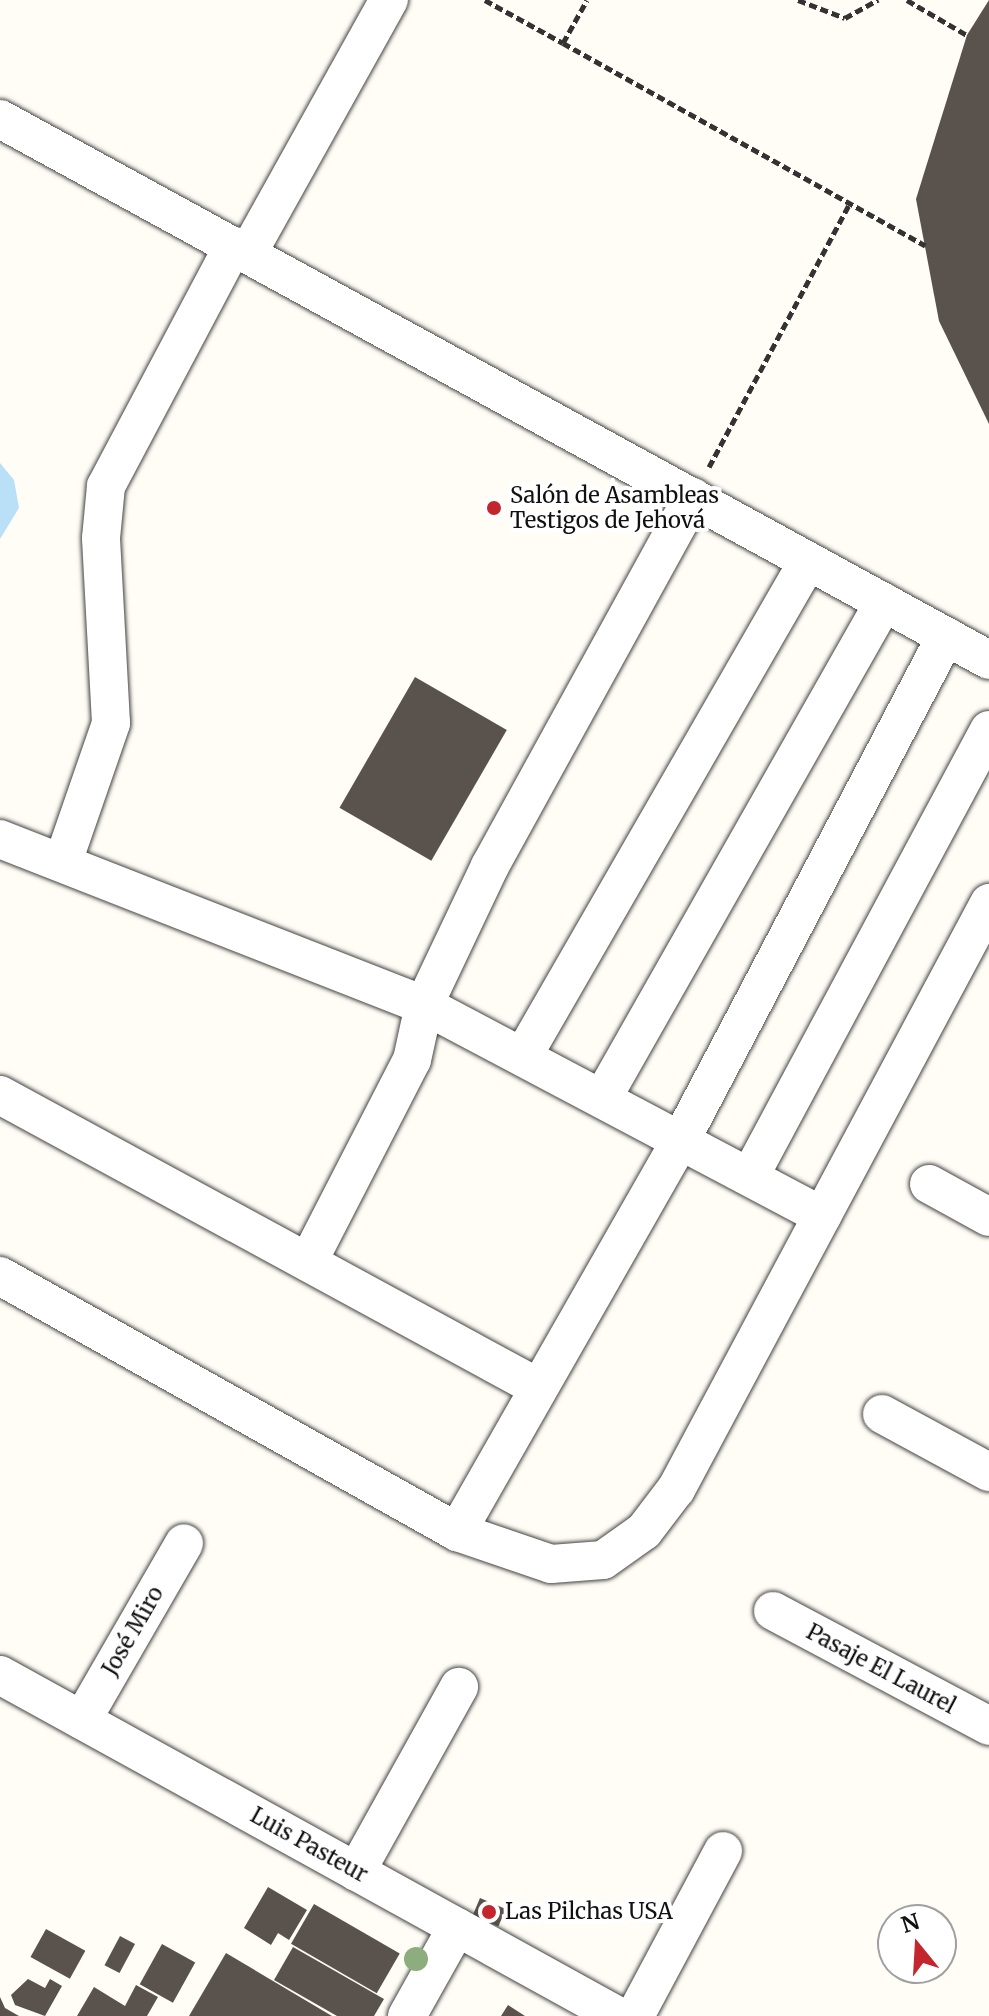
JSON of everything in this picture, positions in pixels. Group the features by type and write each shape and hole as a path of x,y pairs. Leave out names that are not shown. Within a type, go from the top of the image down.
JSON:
{"street":[{"path":"64,859 113,708 101,538 106,486 389,0"},
{"path":"0,119 989,660"},
{"path":"308,1262 412,1060 424,1005 490,866 693,497"},
{"path":"523,1056 808,561"},
{"path":"603,1097 884,602"},
{"path":"457,1532 682,1138 946,636"},
{"path":"750,1176 989,730"},
{"path":"0,839 64,859 424,1005 682,1138 822,1216"},
{"path":"0,1276 457,1532 551,1564 603,1560 644,1531 676,1489 989,903"},
{"path":"0,1095 539,1388"},
{"path":"929,1184 989,1217"},
{"path":"882,1414 989,1472"},
{"name":"José Miro","path":"82,1720 184,1543"},
{"name":"Pasaje El Laurel","path":"773,1611 989,1726"},
{"name":"Luis Pasteur","path":"0,1675 618,2016"},
{"path":"356,1872 459,1687"},
{"path":"635,2016 723,1851"},
{"path":"407,2016 457,1927"}],"path":[{"path":"485,0 925,245"},
{"path":"563,43 587,0"},
{"path":"798,0 845,18 878,0"},
{"path":"907,0 967,35"},
{"path":"693,497 850,203"}],"water":[{"path":"0,463 14,480 19,508 0,539"}],"building":[{"path":"989,0 989,424 939,321 916,199 967,35"},
{"path":"415,677 507,730 431,861 340,808"},
{"path":"268,1887 307,1910 289,1940 278,1933 271,1945 244,1928"},
{"name":"Las Pilchas USA","path":"480,1898 506,1909 498,1926 473,1915"},
{"path":"314,1904 400,1954 377,1993 291,1944"},
{"path":"46,1929 85,1951 70,1979 30,1957"},
{"path":"120,1936 135,1944 120,1973 105,1965"},
{"path":"162,1944 195,1962 173,2003 140,1984"},
{"path":"293,1947 384,1999 374,2016 337,2016 274,1980"},
{"path":"226,1953 332,2016 189,2016"},
{"path":"28,1979 45,1988 50,1979 62,1986 45,2016 15,2005 11,1995"},
{"path":"136,1985 158,1997 147,2016 77,2016 94,1987 125,2006"},
{"path":"0,1997 5,2008 19,2016 0,2016"},
{"path":"508,2005 525,2016 501,2016"}],"place":[{"name":"Salón de Asambleas Testigos de Jehová","path":"494,508"},
{"name":"Las Pilchas USA","path":"489,1912"}]}
